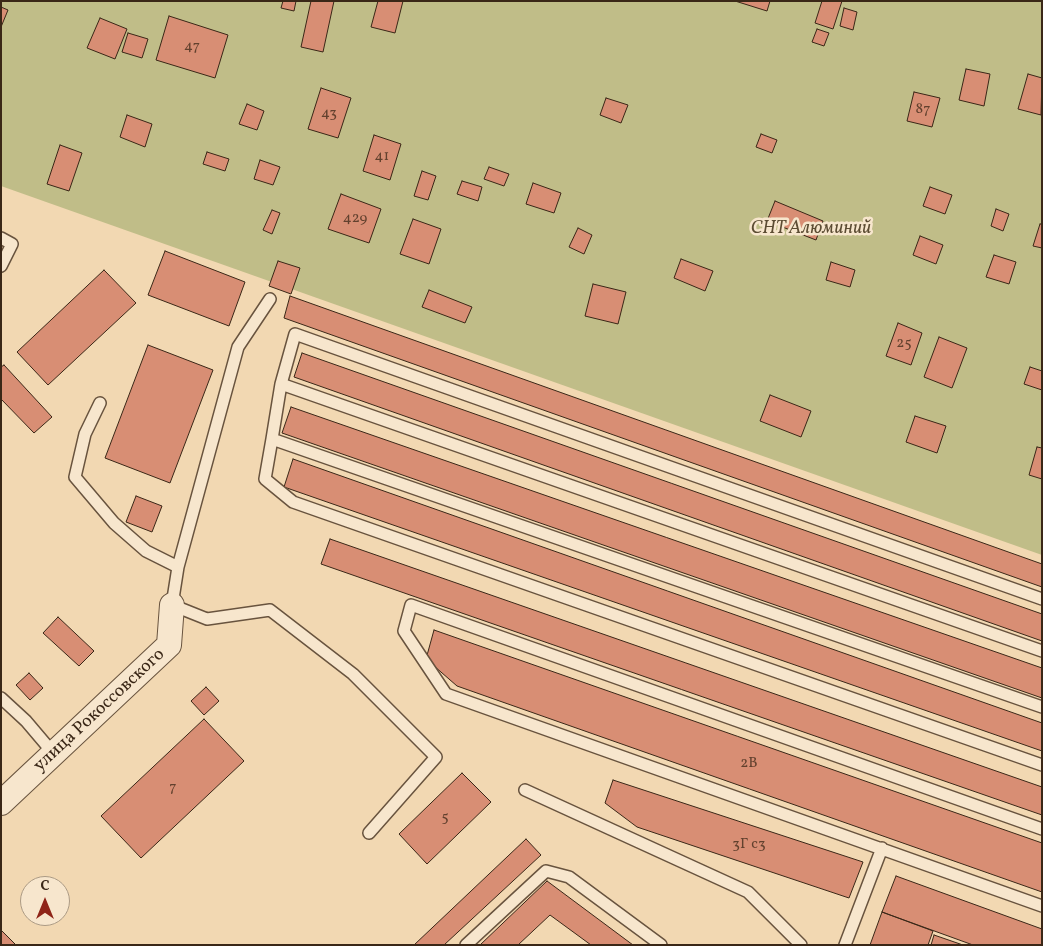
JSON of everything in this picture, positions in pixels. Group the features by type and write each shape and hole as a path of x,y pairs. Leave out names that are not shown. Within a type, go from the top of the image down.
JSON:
{"street":[{"name":"улица Рокоссовского","path":"1,803 169,645 172,606"}],"lane":[{"path":"1,238 12,244 1,266"},
{"path":"270,299 238,347 178,567 172,606 206,619 270,610 352,674 436,757 369,833"},
{"path":"1042,599 295,334 281,384 265,479 293,502 1042,765"},
{"path":"281,384 1042,651"},
{"path":"100,403 85,434 75,477 114,523 146,551 178,567"},
{"path":"272,439 1042,707"},
{"path":"1042,829 411,606 404,631 446,694 1042,906"},
{"path":"1,698 26,721 54,754"},
{"path":"525,790 748,892 801,945"},
{"path":"845,945 882,848"},
{"path":"466,945 546,871 569,877 661,945"}],"green space":[{"name":"СНТ Алюминий","path":"1,1 1042,1 1042,555 1,186"}],"building":[{"path":"283,1 296,1 294,11 281,8"},
{"path":"311,1 334,1 323,52 301,47"},
{"path":"378,1 403,1 395,33 371,27"},
{"path":"735,1 770,1 767,11"},
{"path":"822,1 842,1 833,29 815,23"},
{"path":"1,7 8,10 1,27"},
{"path":"844,8 857,12 853,30 840,26"},
{"path":"169,16 228,35 215,78 156,60"},
{"path":"100,18 127,29 115,59 87,48"},
{"path":"817,29 829,33 824,46 812,42"},
{"path":"128,33 148,39 142,58 122,52"},
{"path":"966,69 990,74 984,106 959,100"},
{"path":"1028,74 1042,78 1041,115 1018,109"},
{"path":"321,88 351,98 338,138 308,129"},
{"path":"914,92 940,98 932,127 907,121"},
{"path":"606,98 628,105 621,123 600,115"},
{"path":"247,104 264,111 257,130 239,124"},
{"path":"127,115 152,124 145,147 120,137"},
{"path":"761,134 777,140 772,153 756,147"},
{"path":"374,135 401,144 390,180 363,171"},
{"path":"60,145 82,153 69,191 47,184"},
{"path":"207,152 229,159 225,171 203,164"},
{"path":"260,160 280,167 273,185 254,179"},
{"path":"489,167 509,174 504,186 484,179"},
{"path":"422,171 436,176 428,200 414,196"},
{"path":"462,181 482,187 478,201 457,194"},
{"path":"533,183 561,193 554,213 526,204"},
{"path":"930,187 952,195 945,214 923,206"},
{"path":"341,194 381,209 369,243 328,229"},
{"path":"775,201 823,221 816,240 767,221"},
{"path":"996,209 1009,214 1003,231 991,226"},
{"path":"272,210 280,213 272,234 263,230"},
{"path":"413,219 441,229 429,264 400,254"},
{"path":"1040,224 1042,224 1042,248 1033,246"},
{"path":"578,228 592,235 584,254 569,247"},
{"path":"920,236 943,245 936,264 913,255"},
{"path":"165,251 245,282 229,326 148,295"},
{"path":"994,255 1016,262 1009,284 986,277"},
{"path":"681,259 713,271 705,291 674,278"},
{"path":"278,261 300,268 291,294 269,286"},
{"path":"831,262 855,270 850,287 826,280"},
{"path":"104,270 136,303 48,385 17,352"},
{"path":"593,284 626,292 618,324 585,316"},
{"path":"429,290 472,307 465,323 422,307"},
{"path":"290,296 1042,564 1042,587 284,318"},
{"path":"898,323 922,333 911,365 886,356"},
{"path":"939,337 967,348 952,388 924,377"},
{"path":"148,345 213,370 170,483 105,458"},
{"path":"302,353 1042,614 1042,641 294,377"},
{"path":"4,365 52,417 34,433 1,399 1,367"},
{"path":"1030,367 1042,371 1042,390 1024,384"},
{"path":"770,395 811,411 801,437 760,421"},
{"path":"291,407 1042,668 1042,698 282,433"},
{"path":"915,416 946,426 937,453 906,442"},
{"path":"1037,447 1042,448 1042,479 1029,475"},
{"path":"293,459 1042,723 1042,751 284,487"},
{"path":"136,496 162,506 152,532 126,522"},
{"path":"330,539 1042,787 1042,815 321,564"},
{"path":"58,617 94,651 79,666 43,633"},
{"path":"434,630 1042,843 1042,892 457,686 426,659"},
{"path":"29,673 43,688 30,700 16,685"},
{"path":"206,687 219,701 204,715 191,701"},
{"path":"204,719 244,761 141,858 101,816"},
{"path":"462,773 491,802 427,864 399,834"},
{"path":"613,780 863,862 849,898 637,827 605,803"},
{"path":"526,839 541,855 444,945 414,945"},
{"path":"896,876 1042,929 1042,945 973,945 882,912"},
{"path":"547,881 633,945 591,945 550,915 518,945 480,945"},
{"path":"882,912 933,931 928,945 870,945"},
{"path":"1,930 16,945 1,945"},
{"path":"934,935 963,945 931,945"}]}
